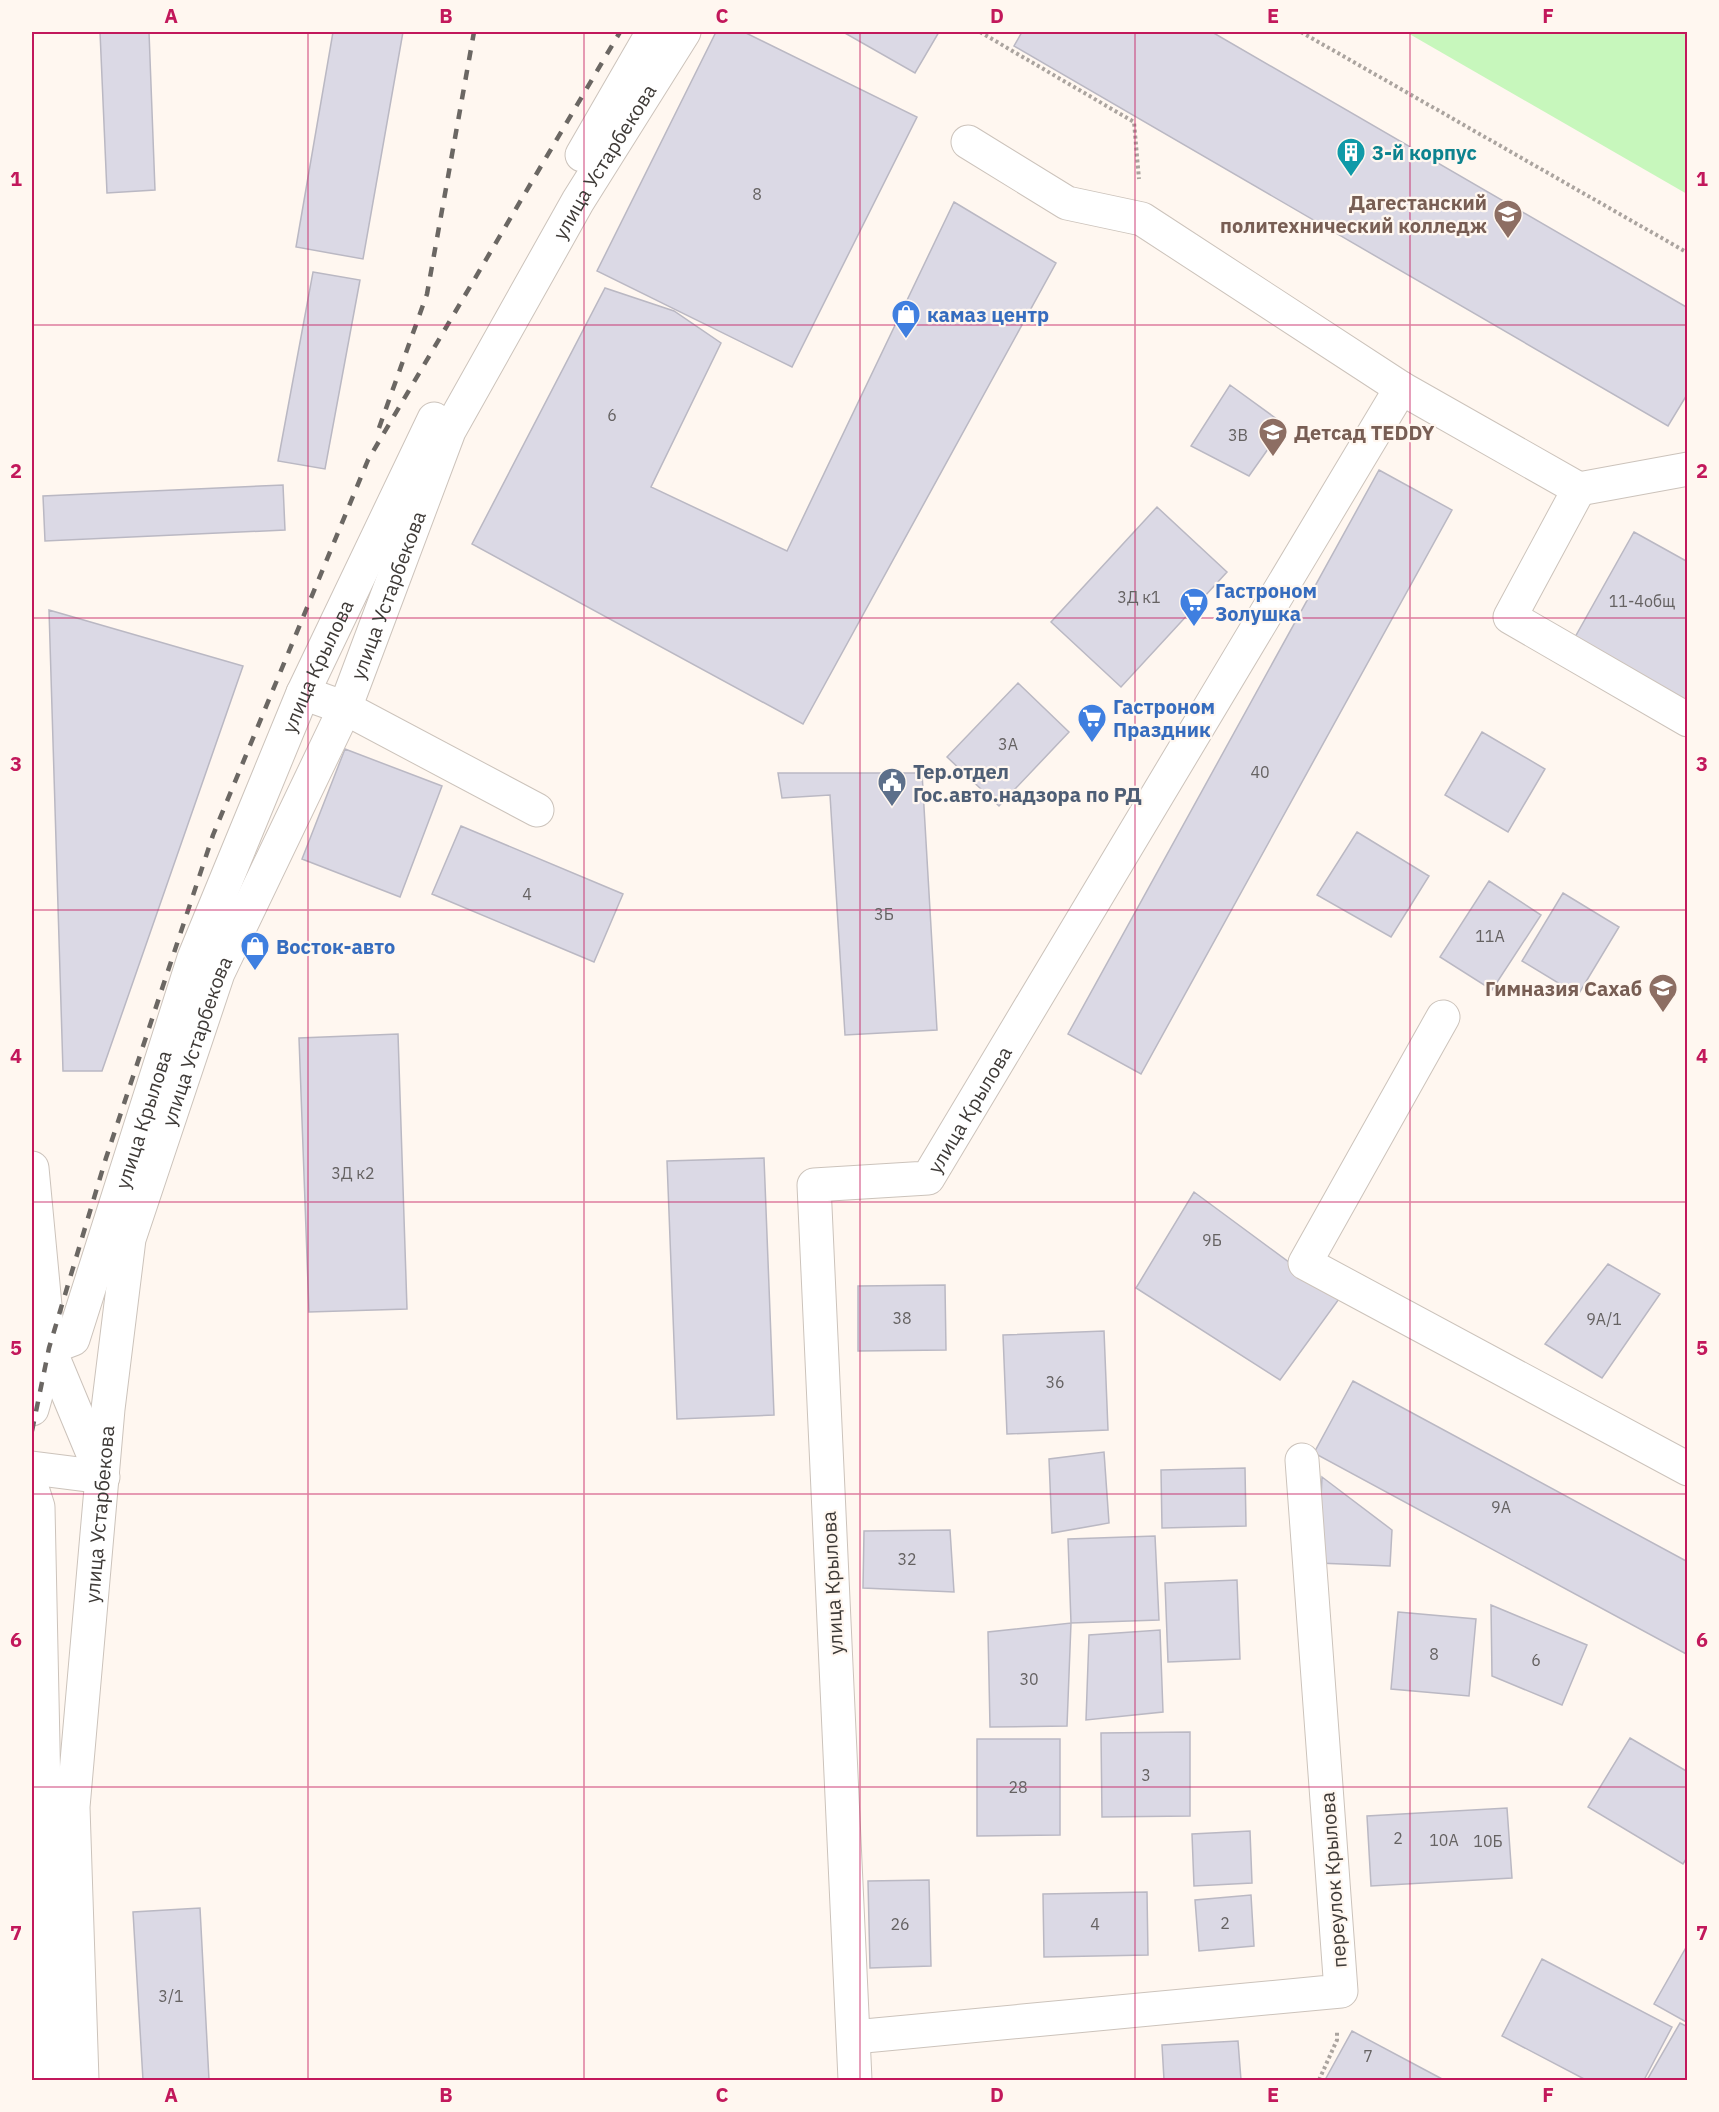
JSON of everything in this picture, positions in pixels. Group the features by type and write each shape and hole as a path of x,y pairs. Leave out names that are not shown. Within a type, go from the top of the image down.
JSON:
{"main road":[{"name":"улица Крылова","path":"32,1409 61,1344 194,958 303,693 429,428 542,224 653,32"},
{"name":"улица Устарбекова","path":"82,2080 73,1807 103,1477 129,1239 218,974 345,708 449,431 579,201 684,32"},
{"path":"968,142 1067,203 1142,219 1401,388 1579,489 1688,469"},
{"name":"улица Крылова","path":"855,2080 814,1185 928,1178 1401,388"},
{"path":"1579,489 1510,617 1688,720"},
{"path":"303,693 345,708 537,810"},
{"path":"1443,1017 1305,1263 1688,1469"},
{"path":"32,1168 61,1344 103,1477 32,1467"},
{"name":"переулок Крылова","path":"854,2037 1341,1991 1302,1460"},
{"path":"35,1497 50,2080"}],"path":[{"path":"980,32 1134,122 1142,219"},
{"path":"1301,32 1688,253"},
{"path":"1319,2080 1337,2040 1341,1991"}],"green space":[{"path":"1406,32 1687,32 1687,194"}],"building":[{"path":"100,32 149,32 155,190 107,193"},
{"path":"333,32 403,32 363,259 296,247"},
{"path":"716,32 744,32 917,117 792,367 597,271"},
{"path":"843,32 939,32 915,73"},
{"name":"3-й корпус","path":"1022,32 1212,32 1688,308 1688,393 1668,426 1014,46"},
{"path":"954,202 1056,263 803,724 472,544 605,288 674,311 721,343 651,487 787,551"},
{"path":"313,272 360,280 325,469 278,461"},
{"path":"1230,385 1285,425 1249,476 1191,446"},
{"path":"1379,470 1452,510 1141,1074 1068,1034"},
{"path":"283,485 285,530 45,541 43,496"},
{"path":"1157,507 1227,572 1121,687 1051,622"},
{"path":"1634,532 1688,562 1688,702 1574,639"},
{"path":"49,610 243,666 102,1071 63,1071"},
{"path":"1018,683 1069,732 999,806 947,757"},
{"path":"1482,732 1545,769 1508,832 1445,795"},
{"path":"345,749 442,786 400,897 302,859"},
{"path":"778,773 922,773 937,1030 845,1035 830,795 782,798"},
{"path":"461,826 623,894 594,962 432,894"},
{"path":"1357,832 1429,876 1391,937 1317,895"},
{"path":"1489,881 1541,915 1492,990 1440,957"},
{"path":"1563,893 1619,927 1578,995 1522,961"},
{"path":"398,1034 407,1309 309,1312 299,1038"},
{"path":"764,1158 774,1415 677,1419 667,1161"},
{"path":"1194,1192 1339,1299 1280,1380 1136,1288"},
{"path":"1608,1264 1660,1294 1602,1378 1545,1344"},
{"path":"945,1285 946,1350 858,1351 858,1286"},
{"path":"1104,1331 1108,1430 1007,1434 1003,1335"},
{"path":"1353,1381 1688,1562 1688,1655 1314,1453"},
{"path":"1104,1452 1109,1523 1052,1533 1049,1459"},
{"path":"1245,1468 1246,1526 1162,1528 1161,1470"},
{"path":"1322,1477 1392,1530 1390,1566 1318,1563"},
{"path":"950,1530 954,1592 863,1588 864,1531"},
{"path":"1155,1536 1159,1620 1071,1623 1068,1539"},
{"path":"1237,1580 1240,1659 1168,1662 1165,1583"},
{"path":"1491,1605 1587,1645 1562,1705 1492,1676"},
{"path":"1398,1612 1476,1619 1469,1696 1391,1689"},
{"path":"1071,1623 1067,1726 990,1727 988,1632"},
{"path":"1160,1630 1163,1712 1086,1720 1089,1635"},
{"path":"1190,1732 1190,1816 1102,1817 1101,1733"},
{"path":"1630,1738 1688,1772 1688,1856 1683,1864 1588,1807"},
{"path":"977,1739 1060,1739 1060,1835 977,1836"},
{"path":"1507,1808 1512,1878 1371,1886 1367,1816"},
{"path":"1250,1831 1252,1883 1194,1886 1192,1834"},
{"path":"929,1880 931,1966 870,1968 868,1881"},
{"path":"1147,1892 1148,1955 1044,1957 1043,1894"},
{"path":"1251,1895 1254,1946 1199,1951 1195,1900"},
{"path":"200,1908 209,2080 143,2080 133,1912"},
{"path":"1688,1944 1688,2023 1654,2004"},
{"path":"1542,1959 1672,2027 1644,2080 1586,2080 1502,2036"},
{"path":"1680,2023 1688,2027 1688,2080 1647,2080"},
{"path":"1352,2031 1444,2080 1325,2080"},
{"path":"1238,2041 1241,2080 1164,2080 1162,2045"}],"railway":[{"path":"379,428 427,294 474,32"},
{"path":"32,1431 49,1348 106,1158 213,835 368,460 620,32"}],"place":[{"name":"3-й корпус","path":"1351,178"},
{"name":"Дагестанский политехнический колледж","path":"1508,240"},
{"name":"камаз центр","path":"906,340"},
{"name":"Детсад TEDDY","path":"1273,458"},
{"name":"Гастроном Золушка","path":"1194,628"},
{"name":"Гастроном Праздник","path":"1092,744"},
{"name":"Тер.отдел Гос.авто.надзора по РД","path":"892,808"},
{"name":"Восток-авто","path":"255,972"},
{"name":"Гимназия Сахаб","path":"1663,1014"}]}
